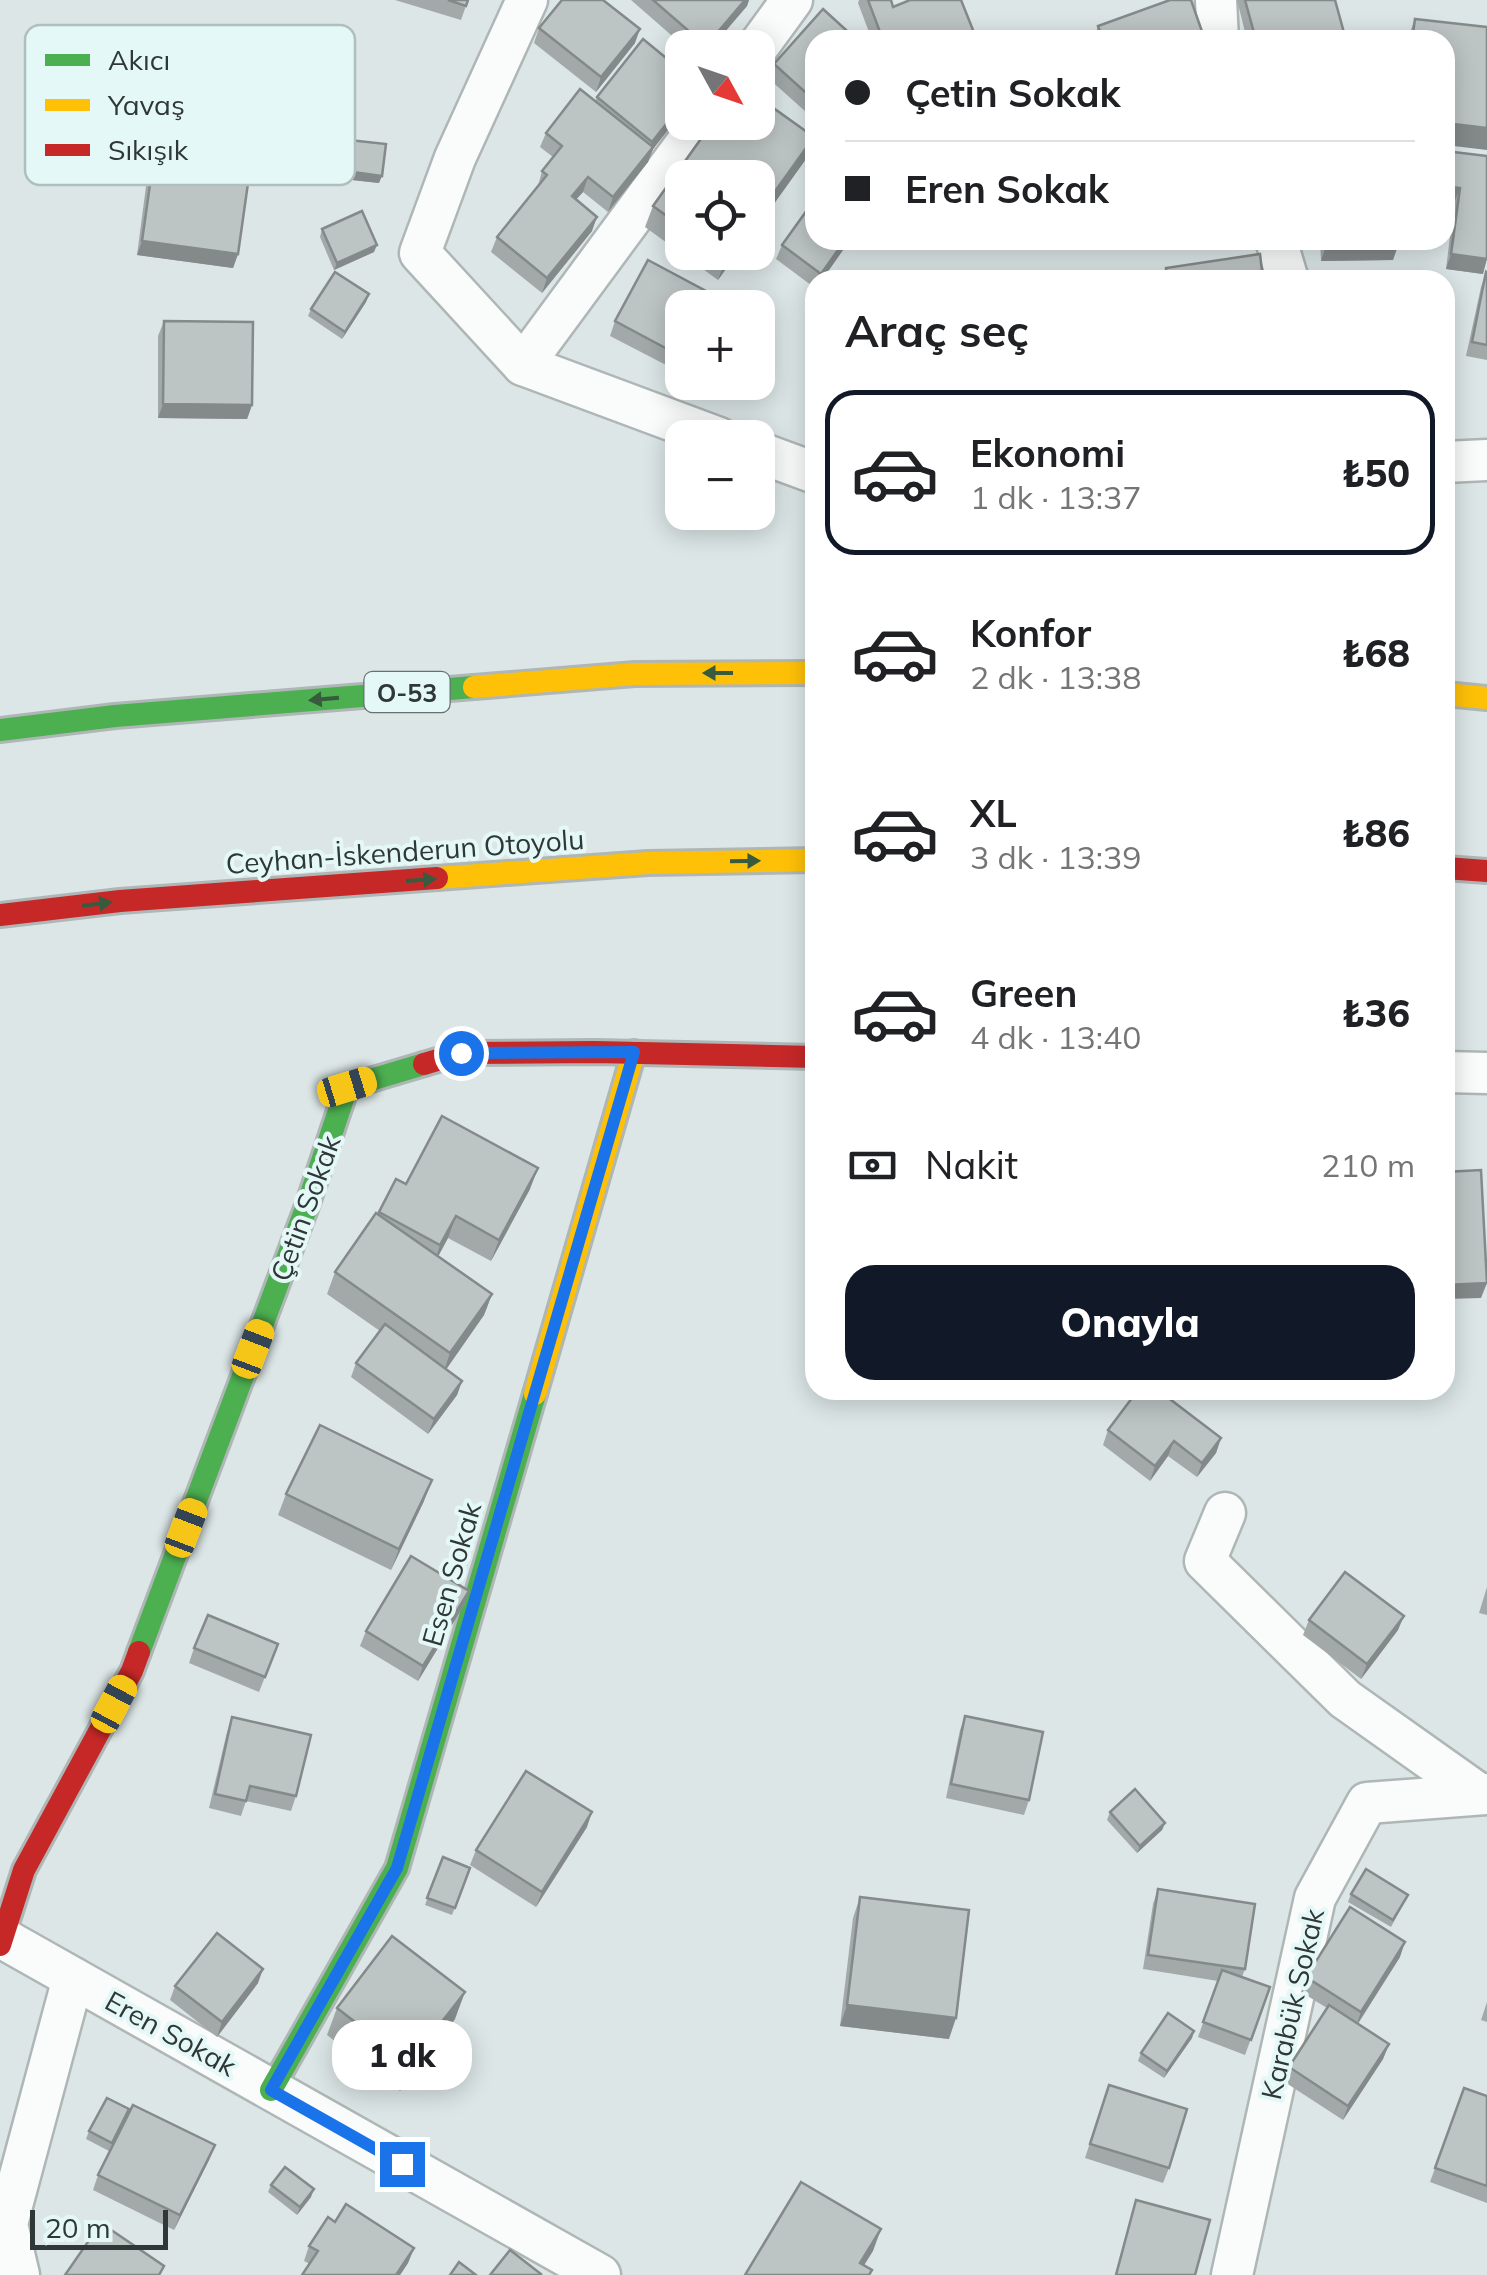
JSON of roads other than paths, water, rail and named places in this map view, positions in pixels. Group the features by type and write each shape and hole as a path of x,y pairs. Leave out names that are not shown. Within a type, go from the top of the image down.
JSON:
{"main road":[{"name":"O-53","path":"0,730 115,716 635,674 805,673"},
{"path":"1455,695 1487,698"},
{"name":"Ceyhan-İskenderun Otoyolu","path":"0,916 120,901 648,863 805,860"},
{"path":"1455,869 1487,871"},
{"name":"Esen Sokak","path":"271,2090 397,1868 634,1052"},
{"name":"Çetin Sokak","path":"12,1862 132,1671 307,1206 347,1087 461,1053 805,1057"},
{"path":"2,1942 12,1862"}],"street":[{"path":"528,0 455,158 420,253 523,365 671,420"},
{"path":"770,30 792,0"},
{"path":"1216,0 1218,30"},
{"path":"523,365 689,140"},
{"path":"775,458 805,469"},
{"path":"1455,462 1487,460"},
{"path":"1455,1072 1487,1073"},
{"path":"1225,1513 1205,1561 1344,1699 1483,1794"},
{"name":"Karabük Sokak","path":"1232,2275 1315,1898 1368,1803 1483,1794"},
{"name":"Eren Sokak","path":"2,1942 74,1978 600,2275"},
{"path":"19,2275 7,2224 74,1978"}]}
